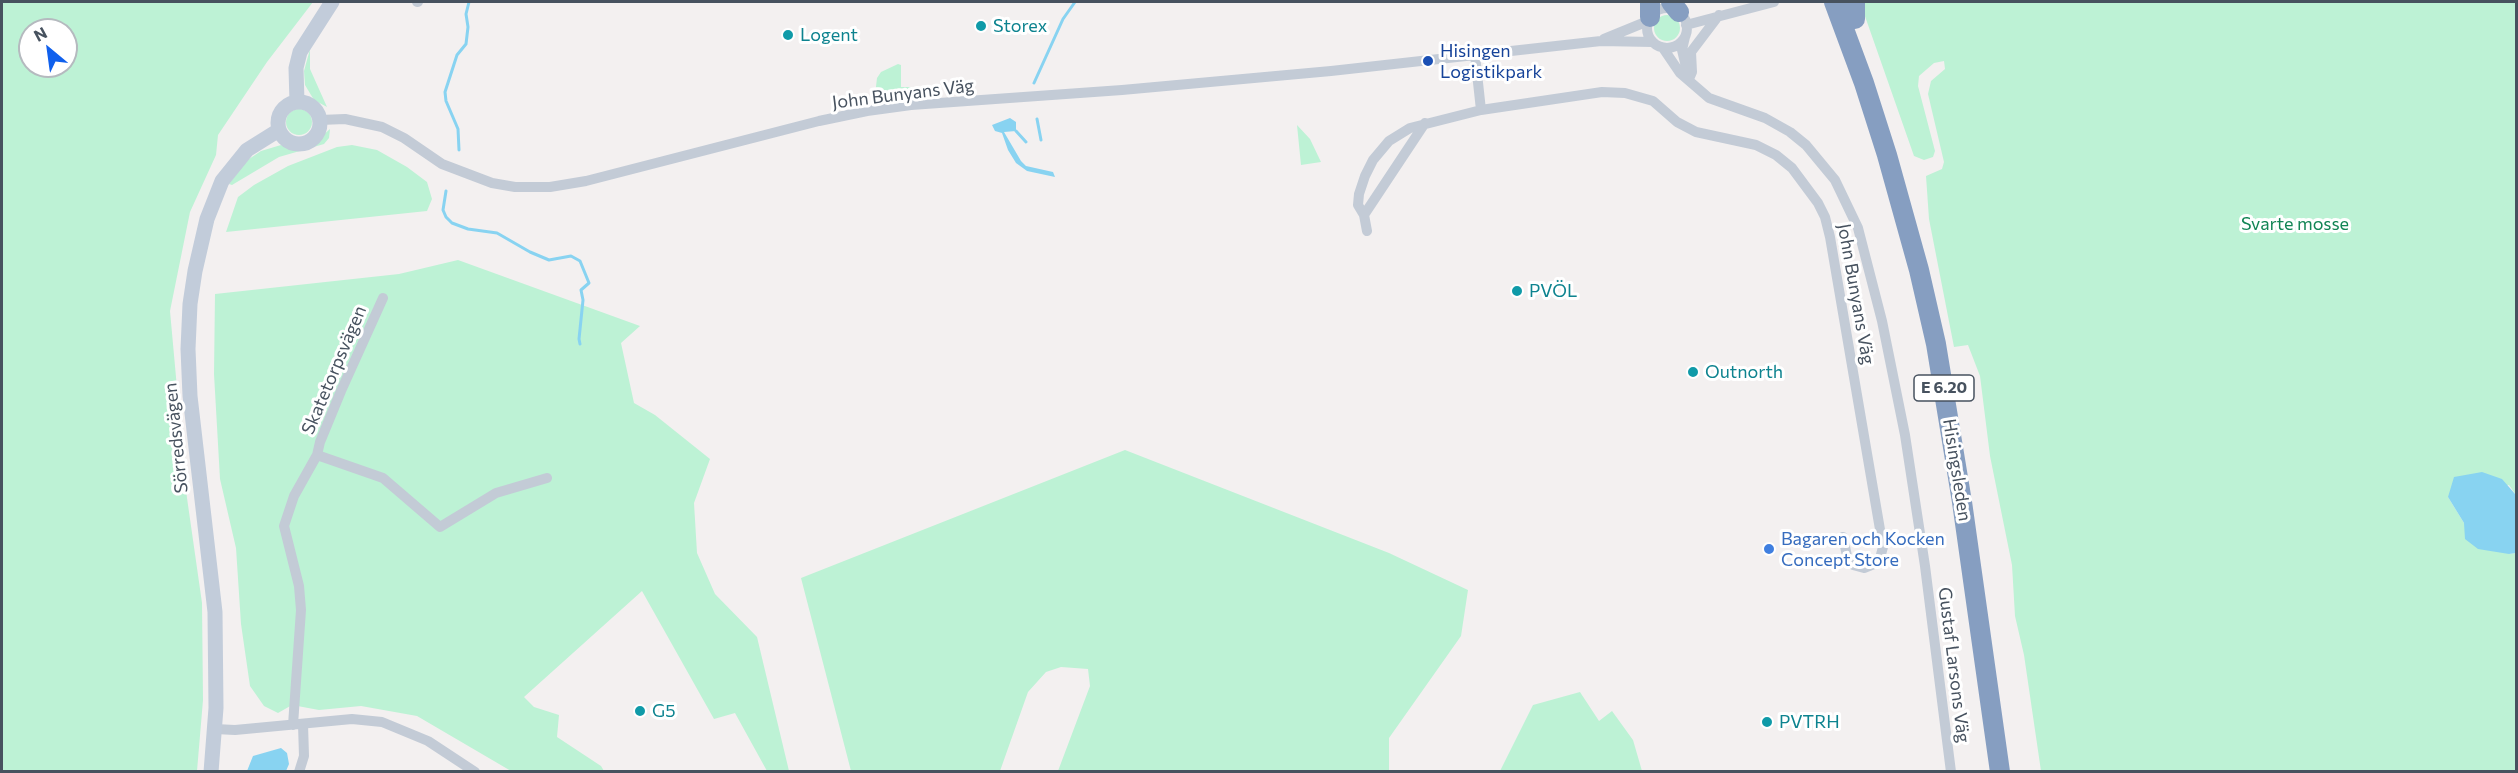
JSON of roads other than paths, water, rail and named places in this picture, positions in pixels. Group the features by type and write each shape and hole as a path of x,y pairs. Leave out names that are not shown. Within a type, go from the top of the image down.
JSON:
{"highway":[{"path":"1826,2 1853,73 1864,83"},
{"name":"Hisingsleden","path":"1834,2 1864,83 1911,239 1941,371 1961,493 2000,771"},
{"name":"Hisingsleden","path":"1853,7 1912,198 1948,349 1967,451 2011,771"}],"street":[{"path":"297,102 296,68 300,52 332,2"},
{"path":"1684,37 1676,46 1663,48 1652,42 1647,29 1650,13 1664,8 1679,13 1719,15 1774,2"},
{"name":"John Bunyans Väg","path":"1601,41 1650,13"},
{"path":"1679,13 1684,37 1682,50 1689,80"},
{"path":"1689,80 1692,72 1690,52 1719,15"},
{"name":"John Bunyans Väg","path":"320,120 345,119 382,127 404,138 442,164 492,183 515,187 550,187 586,181 819,121 911,105 1122,90 1601,41 1652,42"},
{"name":"Gustaf Larsons Väg","path":"1663,48 1680,72 1709,98 1765,118 1803,142 1835,180 1858,228 1881,313 1905,435 1925,566 1951,771"},
{"path":"1475,55 1481,110"},
{"name":"John Bunyans Väg","path":"1367,231 1364,215 1358,206 1359,194 1365,176 1377,155 1389,141 1401,132 1425,123 1481,110 1602,92 1625,93 1653,101 1677,122 1702,135 1766,149 1785,161 1798,175 1823,213 1830,237 1883,547 1881,558 1870,567 1858,568 1847,556 1843,537"},
{"path":"297,102 312,106 320,120 316,135 304,143 289,141 279,130 278,121 281,112 288,105 297,102"},
{"path":"1364,215 1425,123"},
{"name":"Sörredsvägen","path":"211,771 215,729 215,612 190,396 188,349 190,304 201,241 222,181 247,150 279,130"},
{"name":"Skatetorpsvägen","path":"299,771 304,756 298,725 301,610 299,586 284,526 291,503 317,455 341,391 383,298"},
{"name":"Skatetorpsvägen","path":"317,455 383,478 440,527 496,493 547,478"},
{"path":"215,729 235,730 352,719 382,722 428,741 475,771"}],"water":[{"path":"1010,118 1016,122 1016,131 1004,132 1021,161 1026,166 1053,172 1055,177 1027,171 1016,163 1002,133 995,131 992,125"},
{"path":"2482,472 2502,479 2516,495 2516,553 2478,549 2465,539 2464,523 2448,497 2454,477"},
{"path":"281,748 287,753 289,764 286,771 247,771 253,756"}],"waterway":[{"path":"459,150 458,129 446,101 445,92 457,55 466,44 468,27 466,14 469,2"},
{"path":"1034,83 1063,19 1075,2"},
{"path":"1037,119 1041,140"},
{"path":"1016,131 1026,142"},
{"path":"446,191 443,210 452,223 468,229 497,233 549,260 571,256 580,261 589,283 581,290 583,300 580,344"}],"place":[{"name":"Storex","path":"981,26"},
{"name":"Logent","path":"788,35"},
{"name":"Hisingen Logistikpark","path":"1428,61"},
{"name":"PVÖL","path":"1517,291"},
{"name":"Outnorth","path":"1693,372"},
{"name":"Bagaren och Kocken Concept Store","path":"1769,549"},
{"name":"G5","path":"640,711"},
{"name":"PVTRH","path":"1767,722"}],"park label":[{"name":"Svarte mosse","path":"2295,224"}]}
